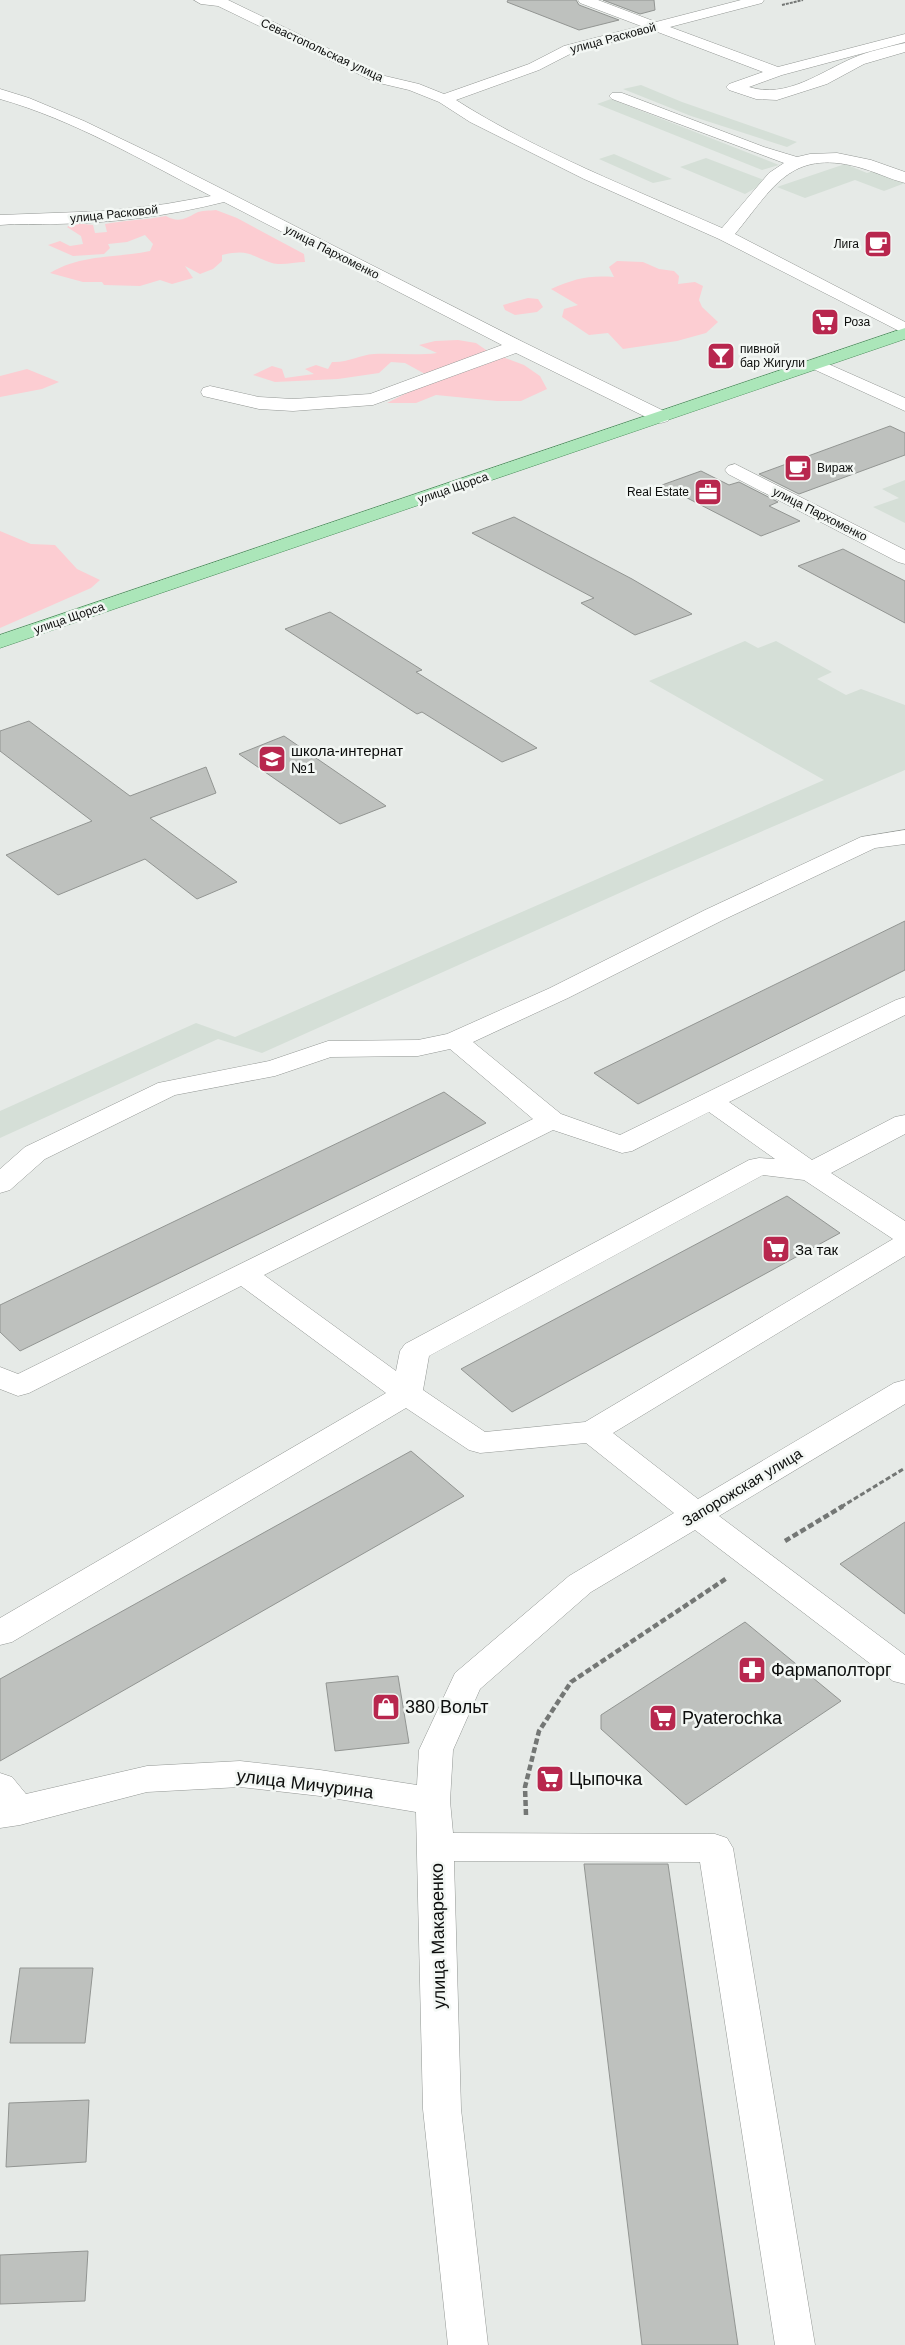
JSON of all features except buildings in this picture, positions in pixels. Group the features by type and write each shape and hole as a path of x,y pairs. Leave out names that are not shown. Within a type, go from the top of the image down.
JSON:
{"main road":[{"name":"улица Щорса","path":"0,642 905,333"}],"street":[{"name":"Севастопольская улица","path":"201,0 221,2 380,79 414,87 444,99 475,119 590,176 725,235 905,329"},
{"path":"585,0 777,72"},
{"name":"улица Расковой","path":"444,99 534,67 569,49 757,0"},
{"path":"905,38 777,72 734,87 756,94 777,95 822,81 859,60 905,47"},
{"name":"улица Пархоменко","path":"0,94 24,100 79,124 661,417"},
{"path":"617,96 758,150 796,162"},
{"path":"725,235 775,176 796,162 810,157 846,158 905,178"},
{"name":"улица Расковой","path":"0,220 64,220 120,215 190,207 226,198"},
{"path":"210,392 267,404 293,405 373,399 517,346"},
{"path":"817,364 905,405"},
{"name":"улица Пархоменко","path":"735,470 905,558"},
{"path":"0,1166 35,1153 167,1088 275,1068 328,1049 418,1048 455,1040 559,993 714,915 868,842 905,837"},
{"path":"455,1040 551,1120 622,1145 905,1005"},
{"path":"710,1101 811,1172 905,1234"},
{"path":"0,1377 18,1386 551,1120"},
{"path":"0,1633 407,1394 415,1351 759,1166 811,1172 905,1123"},
{"path":"0,1184 35,1153"},
{"path":"244,1274 407,1394 480,1442 592,1432 905,1244"},
{"name":"Запорожская улица","path":"580,1584 905,1390"},
{"path":"592,1432 754,1560 905,1672"},
{"name":"улица Макаренко","path":"468,2345 442,2108 436,1847 433,1801 436,1750 467,1682 580,1584"},
{"name":"улица Мичурина","path":"7,1804 148,1779 240,1774 320,1783 433,1801"},
{"path":"436,1847 715,1848 795,2345"}],"path":[{"path":"528,1848 525,1787 539,1731 571,1682 754,1560 905,1468"}],"shaded area":[{"path":"641,85 682,102 797,142 787,147 691,116 623,89"},
{"path":"611,99 779,165 762,170 597,104"},
{"path":"614,154 672,179 653,183 599,159"},
{"path":"706,158 766,182 745,194 680,167"},
{"path":"845,164 867,173 876,170 905,183 884,191 855,180 805,198 777,187"},
{"path":"216,210 237,218 304,254 305,262 276,264 244,253 231,253 222,255 222,261 213,269 200,274 185,266 193,278 172,284 160,280 140,286 104,285 102,282 83,282 50,273 74,263 99,257 150,251 153,244 145,235 127,242 108,244 110,248 104,254 73,256 48,245 60,241 70,246 83,244 81,236 67,227 74,223 93,225 95,233 107,232 105,224 166,216 181,219 200,211"},
{"path":"617,261 643,262 659,269 674,271 679,276 678,284 695,282 703,286 699,300 702,307 718,322 706,333 677,341 623,349 608,333 589,335 562,317 564,309 578,305 551,289 581,278 614,277 609,267"},
{"path":"528,298 538,299 543,307 537,312 515,315 505,310 503,305"},
{"path":"458,340 476,343 489,352 524,365 540,376 547,389 521,401 497,401 436,395 416,403 387,403 434,379 405,363 391,362 379,373 338,379 275,382 253,375 272,366 282,369 285,378 314,374 305,369 316,365 328,369 332,362 374,354 437,353 419,345 435,341"},
{"path":"27,369 59,382 42,389 0,397 0,376"},
{"path":"905,480 905,523 873,507 899,498 882,489"},
{"path":"0,531 31,544 55,545 77,569 100,580 91,588 0,628"},
{"path":"745,641 758,648 776,641 832,672 817,679 846,695 861,689 905,705 905,770 644,882 262,1053 218,1039 0,1138 0,1111 196,1023 235,1037 824,780 649,681"}],"place":[{"name":"Лига","path":"878,244"},
{"name":"Роза","path":"825,322"},
{"name":"пивной бар Жигули","path":"721,356"},
{"name":"Вираж","path":"798,468"},
{"name":"Real Estate","path":"708,492"},
{"name":"школа-интернат №1","path":"272,759"},
{"name":"За так","path":"776,1249"},
{"name":"Фармаполторг","path":"752,1670"},
{"name":"380 Вольт","path":"386,1707"},
{"name":"Pyaterochka","path":"663,1718"},
{"name":"Цыпочка","path":"550,1779"}]}
